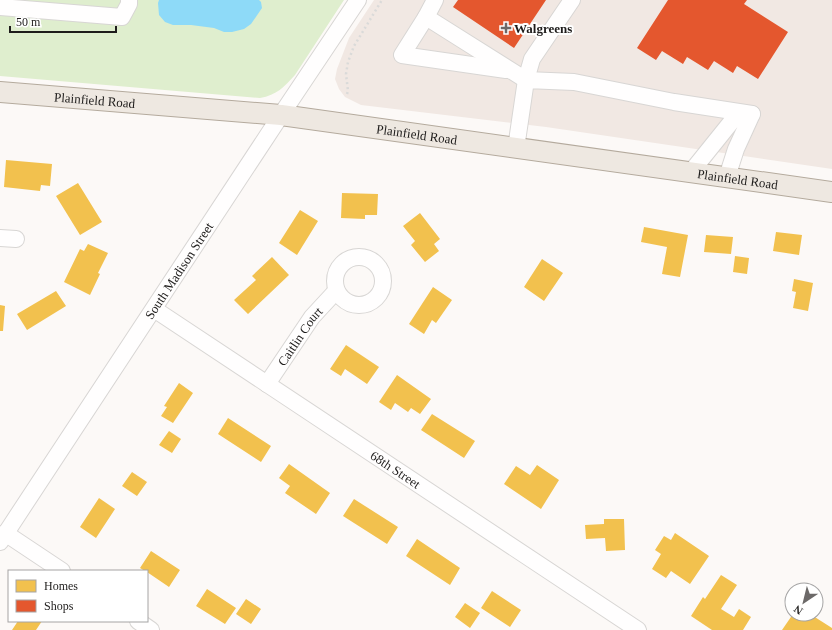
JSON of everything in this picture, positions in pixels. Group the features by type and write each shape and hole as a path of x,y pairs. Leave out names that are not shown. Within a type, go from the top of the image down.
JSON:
{"main road":[{"name":"Plainfield Road","path":"0,92 281,115 832,192"}],"street":[{"path":"0,7 122,17 129,4 129,0"},
{"name":"South Madison Street","path":"3,538 358,0"},
{"path":"435,0 402,55 512,71"},
{"path":"516,148 526,80 532,59 572,0"},
{"path":"426,16 526,80 574,82 674,102 752,114"},
{"path":"691,172 732,121 752,114"},
{"path":"727,177 736,149 752,114"},
{"path":"0,238 16,239"},
{"name":"Caitlin Court","path":"267,384 312,317 336,291"},
{"name":"68th Street","path":"154,309 638,630"},
{"path":"3,538 60,570"},
{"path":"139,622 151,630"}],"path":[{"path":"347,94 346,74 348,62 354,46 382,0"}],"shaded area":[{"path":"374,0 832,0 832,169 546,127 361,105 345,97 339,89 335,79 337,69 349,38"}],"green space":[{"path":"0,0 344,0 295,75 280,90 266,97 260,98 0,76"}],"water":[{"path":"159,0 259,0 262,8 251,24 244,29 224,32 214,28 191,25 173,25 165,22 159,15"}],"building: Homes":[{"path":"6,160 52,164 50,186 41,185 40,191 4,187"},
{"path":"78,183 102,222 80,235 56,196"},
{"path":"342,193 378,194 377,215 365,215 365,219 341,218"},
{"path":"300,210 318,221 297,255 279,243"},
{"path":"420,213 440,239 434,244 439,251 425,262 411,245 415,241 403,226"},
{"path":"644,227 688,235 680,277 662,274 667,247 641,242"},
{"path":"776,232 802,235 799,255 773,251"},
{"path":"706,235 733,237 731,254 704,252"},
{"path":"88,244 108,253 98,273 100,274 90,295 64,282 80,249 84,251"},
{"path":"735,256 749,258 747,274 733,272"},
{"path":"272,257 289,275 248,314 234,300 256,280 252,276"},
{"path":"542,259 563,273 544,301 524,287"},
{"path":"794,279 813,283 808,311 793,308 796,292 792,291"},
{"path":"433,287 452,300 436,323 432,320 424,334 409,324"},
{"path":"56,291 66,306 27,330 17,314"},
{"path":"0,305 5,306 3,331 0,331"},
{"path":"346,345 379,367 367,384 345,369 341,376 330,369"},
{"path":"397,375 431,399 420,414 411,408 408,412 395,403 391,410 379,402"},
{"path":"179,383 193,393 173,423 161,416 167,407 164,406"},
{"path":"432,414 475,441 464,458 421,430"},
{"path":"228,418 271,446 261,462 218,434"},
{"path":"169,431 181,439 172,453 159,445"},
{"path":"289,464 330,493 316,514 285,493 290,486 279,478"},
{"path":"537,465 559,480 541,509 504,484 516,466 530,475"},
{"path":"132,472 147,482 137,496 122,486"},
{"path":"99,498 115,509 96,538 80,527"},
{"path":"354,499 398,527 387,544 343,516"},
{"path":"604,519 624,519 625,550 606,551 605,538 586,539 585,525 604,524"},
{"path":"675,533 709,556 690,584 671,571 666,578 652,569 661,554 655,550 664,536 671,540"},
{"path":"417,539 460,568 450,585 406,556"},
{"path":"151,551 180,570 169,587 148,573 148,570 140,568"},
{"path":"721,575 737,585 721,609 734,617 739,609 751,617 743,630 712,630 691,616 703,597 705,599"},
{"path":"207,589 236,608 225,624 196,606"},
{"path":"492,591 521,610 510,627 481,608"},
{"path":"246,599 261,609 251,624 236,614"},
{"path":"465,603 480,613 470,628 455,617"},
{"path":"17,622 41,622 36,630 12,630"},
{"path":"788,622 823,622 832,628 832,630 782,630"}],"building: Shops":[{"name":"Walgreens","path":"458,0 546,0 514,48 453,7"},
{"path":"668,0 747,0 744,4 788,32 758,79 737,66 733,73 714,61 708,70 687,57 683,64 662,51 656,60 637,48"}],"place":[{"name":"Walgreens","path":"506,28"}]}
